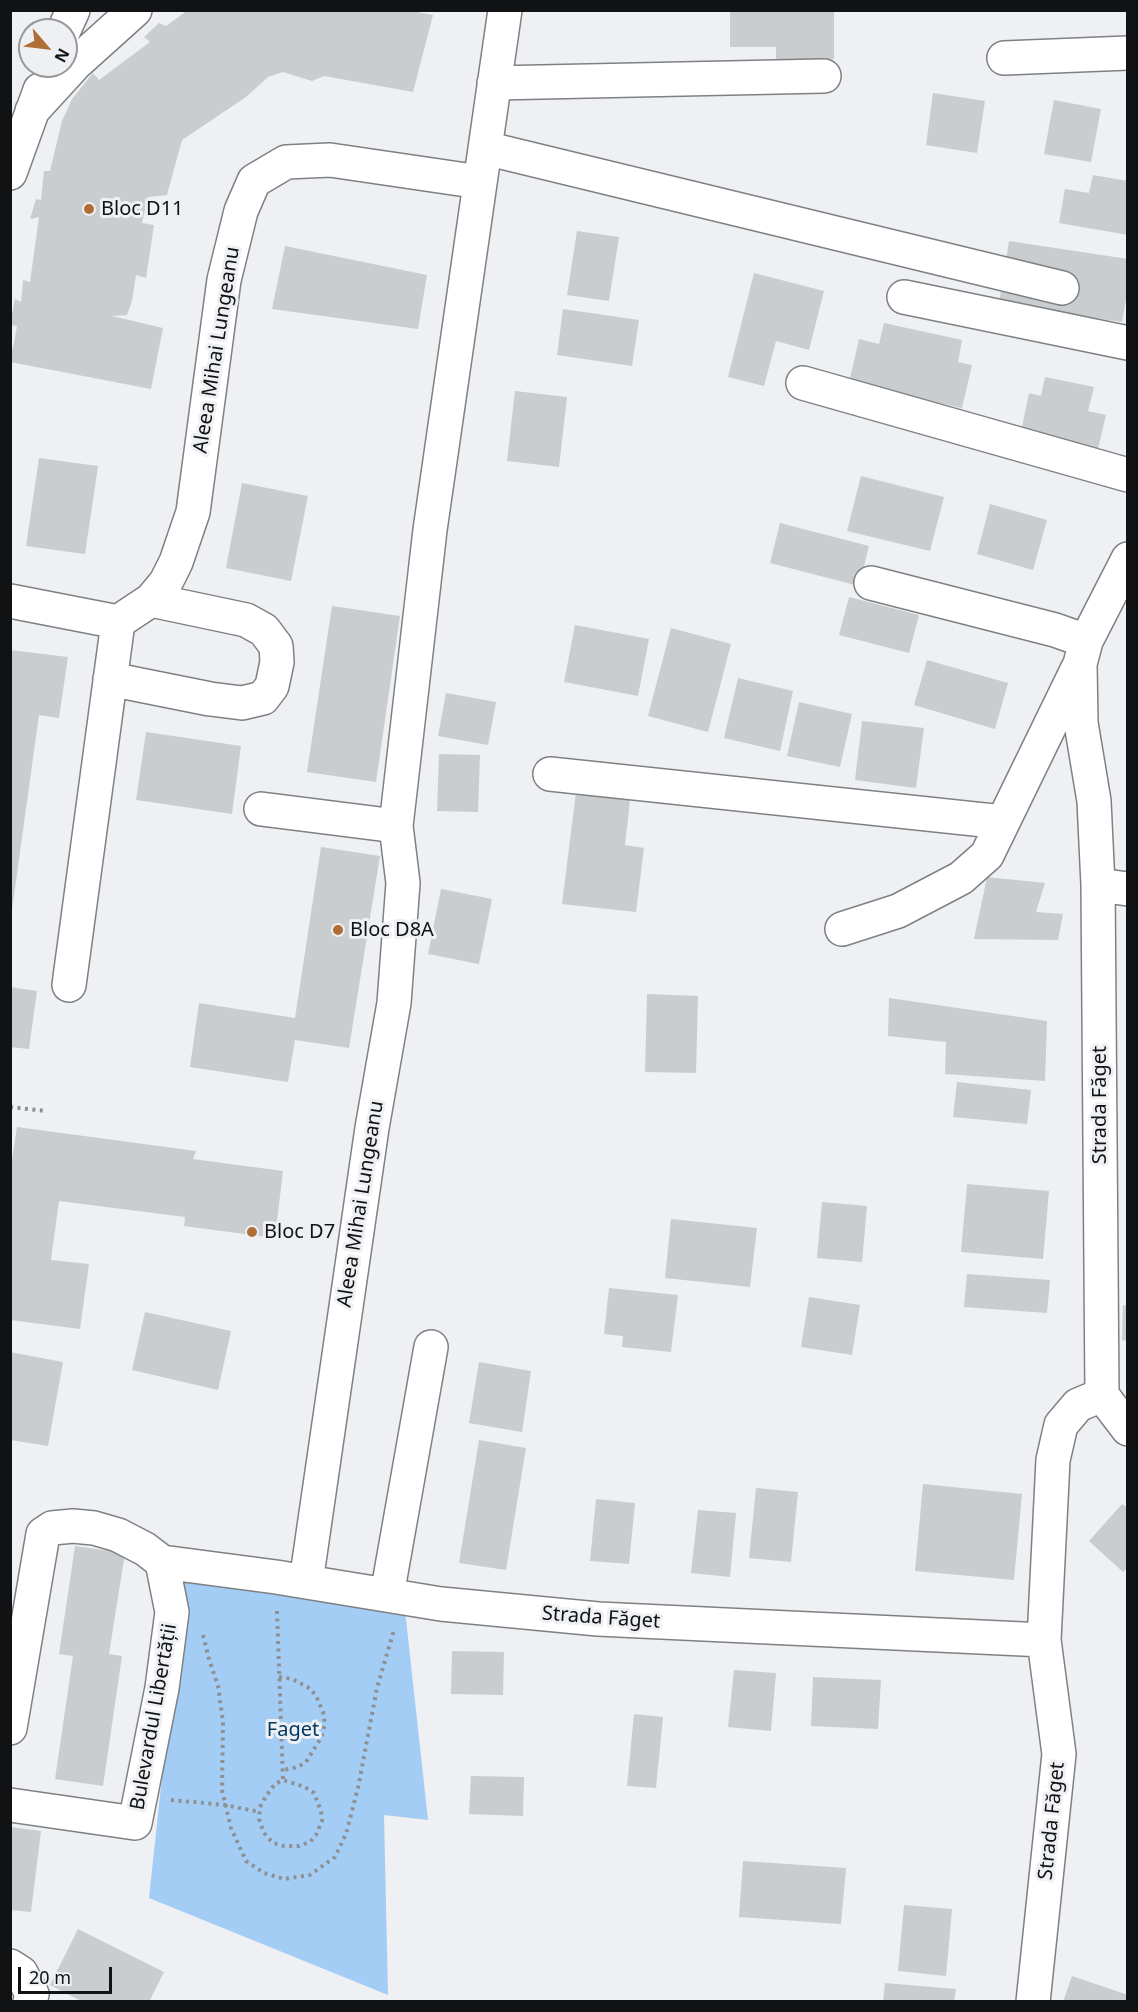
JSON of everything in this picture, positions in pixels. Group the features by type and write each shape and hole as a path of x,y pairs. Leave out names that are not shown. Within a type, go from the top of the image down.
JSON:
{"street":[{"path":"32,111 75,64 135,10"},
{"name":"Aleea Mihai Lungeanu","path":"291,1580 394,1003 403,883 396,826 430,530 505,10"},
{"path":"1004,58 1128,53"},
{"path":"494,83 824,76"},
{"path":"13,159 44,78"},
{"path":"485,148 1062,288"},
{"name":"Aleea Mihai Lungeanu","path":"118,622 151,600 166,582 176,562 193,512 224,280 241,211 254,181 286,162 330,160 480,182"},
{"path":"904,297 1128,343"},
{"path":"803,383 1128,475"},
{"name":"Strada Făget","path":"1033,2001 1059,1754 1044,1640 1053,1460 1061,1425 1078,1405 1102,1395 1113,887 1094,801 1081,723 1083,652 1128,559"},
{"path":"842,929 898,911 961,878 987,855 1083,652 1055,630 871,583"},
{"path":"110,679 242,703 263,698 272,686 277,662 276,646 264,630 246,620 151,600"},
{"path":"10,602 118,622 69,985"},
{"path":"550,774 1003,822"},
{"path":"261,809 396,826"},
{"path":"395,1596 430,1347"},
{"path":"1102,1395 1128,1429"},
{"path":"10,1728 13,1693 43,1534 52,1528 73,1526 94,1528 118,1535 136,1544 162,1562"},
{"name":"Strada Făget","path":"162,1562 441,1604 598,1619 1044,1640"},
{"name":"Bulevardul Libertății","path":"10,1805 135,1823 162,1688 172,1612 162,1562"},
{"path":"10,1966 21,1972 32,1994 30,2001"}],"path":[{"path":"10,1107 46,1111"},
{"path":"283,1780 279,1677 291,1580"},
{"path":"202,1629 219,1695 223,1722 222,1790 231,1828 246,1861 264,1873 284,1879 310,1875 334,1857 346,1834 358,1788 395,1596"},
{"path":"279,1677 292,1679 311,1689 323,1712 325,1724 321,1738 306,1762 298,1767 283,1770"},
{"path":"283,1780 305,1787 314,1793 318,1801 322,1821 310,1842 299,1846 273,1843 264,1833 259,1820 260,1807 270,1790 274,1784 283,1780"},
{"path":"140,1797 225,1805 260,1812"}],"green space":[{"name":"Faget","path":"184,1572 405,1610 428,1820 384,1815 388,1995 149,1898"}],"building":[{"name":"Bloc D11","path":"188,10 406,10 433,15 413,92 324,76 312,81 283,72 268,77 246,97 182,140 167,195 148,197 142,223 154,225 146,278 136,275 132,301 127,315 112,316 163,328 151,389 10,362 10,348 13,348 17,326 10,325 15,299 21,302 23,280 30,282 39,217 30,219 36,199 41,200 44,171 50,171 62,121 72,99 93,73 99,80 150,42 144,37 159,23 166,26"},
{"path":"730,10 834,10 834,59 776,60 776,47 730,47"},
{"path":"933,93 985,101 977,153 926,145"},
{"path":"1054,100 1101,109 1091,162 1044,154"},
{"path":"1093,175 1128,181 1128,235 1059,223 1065,189 1089,193"},
{"path":"577,231 619,237 609,301 567,295"},
{"path":"1009,241 1128,259 1128,288 1122,322 999,303"},
{"path":"285,246 427,275 418,329 272,309"},
{"path":"754,273 824,291 809,350 776,341 764,386 728,377"},
{"path":"563,309 639,320 632,366 557,355"},
{"path":"884,323 962,340 958,362 972,365 962,408 849,383 859,339 879,344"},
{"path":"1045,377 1094,387 1088,411 1106,415 1098,449 1021,432 1029,393 1041,396"},
{"path":"515,391 567,397 559,467 507,461"},
{"path":"39,458 98,466 85,554 26,546"},
{"path":"861,476 944,497 930,551 847,531"},
{"path":"242,483 308,496 291,581 226,568"},
{"path":"990,504 1047,520 1033,570 977,554"},
{"path":"780,523 869,546 859,586 770,563"},
{"path":"849,597 919,615 909,653 839,635"},
{"path":"332,606 400,616 376,782 307,772"},
{"path":"575,625 649,639 638,696 564,682"},
{"path":"671,628 731,644 708,732 648,716"},
{"path":"10,650 68,657 59,718 39,715 12,910"},
{"path":"927,660 1008,683 995,729 914,705"},
{"path":"738,678 793,691 780,751 724,738"},
{"path":"446,693 496,702 488,745 438,736"},
{"path":"799,702 852,714 840,767 787,756"},
{"path":"862,721 924,728 916,788 855,780"},
{"path":"146,732 241,746 232,814 136,800"},
{"path":"439,754 480,755 478,812 437,811"},
{"path":"577,784 631,791 625,845 644,848 636,912 562,904"},
{"name":"Bloc D8A","path":"321,847 380,856 349,1048 295,1040 288,1082 190,1067 199,1003 295,1018"},
{"path":"987,877 1045,883 1036,912 1063,914 1058,940 974,939"},
{"path":"441,889 492,899 479,964 428,954"},
{"path":"10,987 37,991 29,1049 10,1047"},
{"path":"647,994 698,996 696,1073 645,1072"},
{"path":"889,998 1047,1021 1045,1081 945,1074 946,1042 888,1036"},
{"path":"957,1082 1031,1090 1027,1124 953,1117"},
{"name":"Bloc D7","path":"17,1127 196,1151 193,1159 283,1171 275,1238 184,1226 185,1217 59,1201 51,1260 89,1264 80,1329 10,1320 10,1172"},
{"path":"967,1184 1049,1191 1043,1259 961,1252"},
{"path":"822,1202 867,1206 862,1262 817,1258"},
{"path":"671,1219 757,1228 750,1287 665,1278"},
{"path":"967,1274 1050,1280 1047,1313 964,1307"},
{"path":"609,1288 678,1295 671,1352 622,1347 623,1336 604,1334"},
{"path":"809,1297 860,1305 852,1355 801,1347"},
{"path":"1123,1305 1128,1306 1128,1341 1122,1340"},
{"path":"145,1312 231,1331 218,1390 132,1370"},
{"path":"10,1352 63,1362 48,1446 10,1440"},
{"path":"479,1362 531,1371 522,1432 469,1423"},
{"path":"479,1440 526,1448 506,1570 459,1563"},
{"path":"923,1484 1022,1494 1014,1580 915,1571"},
{"path":"756,1488 798,1492 791,1562 749,1558"},
{"path":"596,1499 635,1503 629,1564 590,1561"},
{"path":"1122,1504 1128,1508 1128,1567 1123,1572 1089,1541"},
{"path":"698,1510 736,1513 730,1577 691,1573"},
{"path":"75,1546 125,1553 109,1654 122,1656 103,1786 55,1779 73,1656 59,1654"},
{"path":"452,1651 504,1652 503,1695 451,1694"},
{"path":"734,1670 776,1673 771,1731 728,1727"},
{"path":"813,1677 881,1680 878,1729 811,1726"},
{"path":"634,1714 663,1717 656,1788 627,1786"},
{"path":"471,1776 524,1777 523,1816 469,1814"},
{"path":"10,1827 41,1831 31,1912 10,1910"},
{"path":"743,1861 846,1868 841,1924 739,1917"},
{"path":"904,1905 952,1909 946,1976 898,1971"},
{"path":"78,1929 164,1972 149,2002 83,2002 50,1985"},
{"path":"1072,1976 1128,1995 1128,2002 1063,2002"},
{"path":"885,1983 956,1989 954,2002 883,2002"}],"place":[{"name":"Bloc D11","path":"89,209"},
{"name":"Bloc D8A","path":"338,930"},
{"name":"Bloc D7","path":"252,1232"}]}
